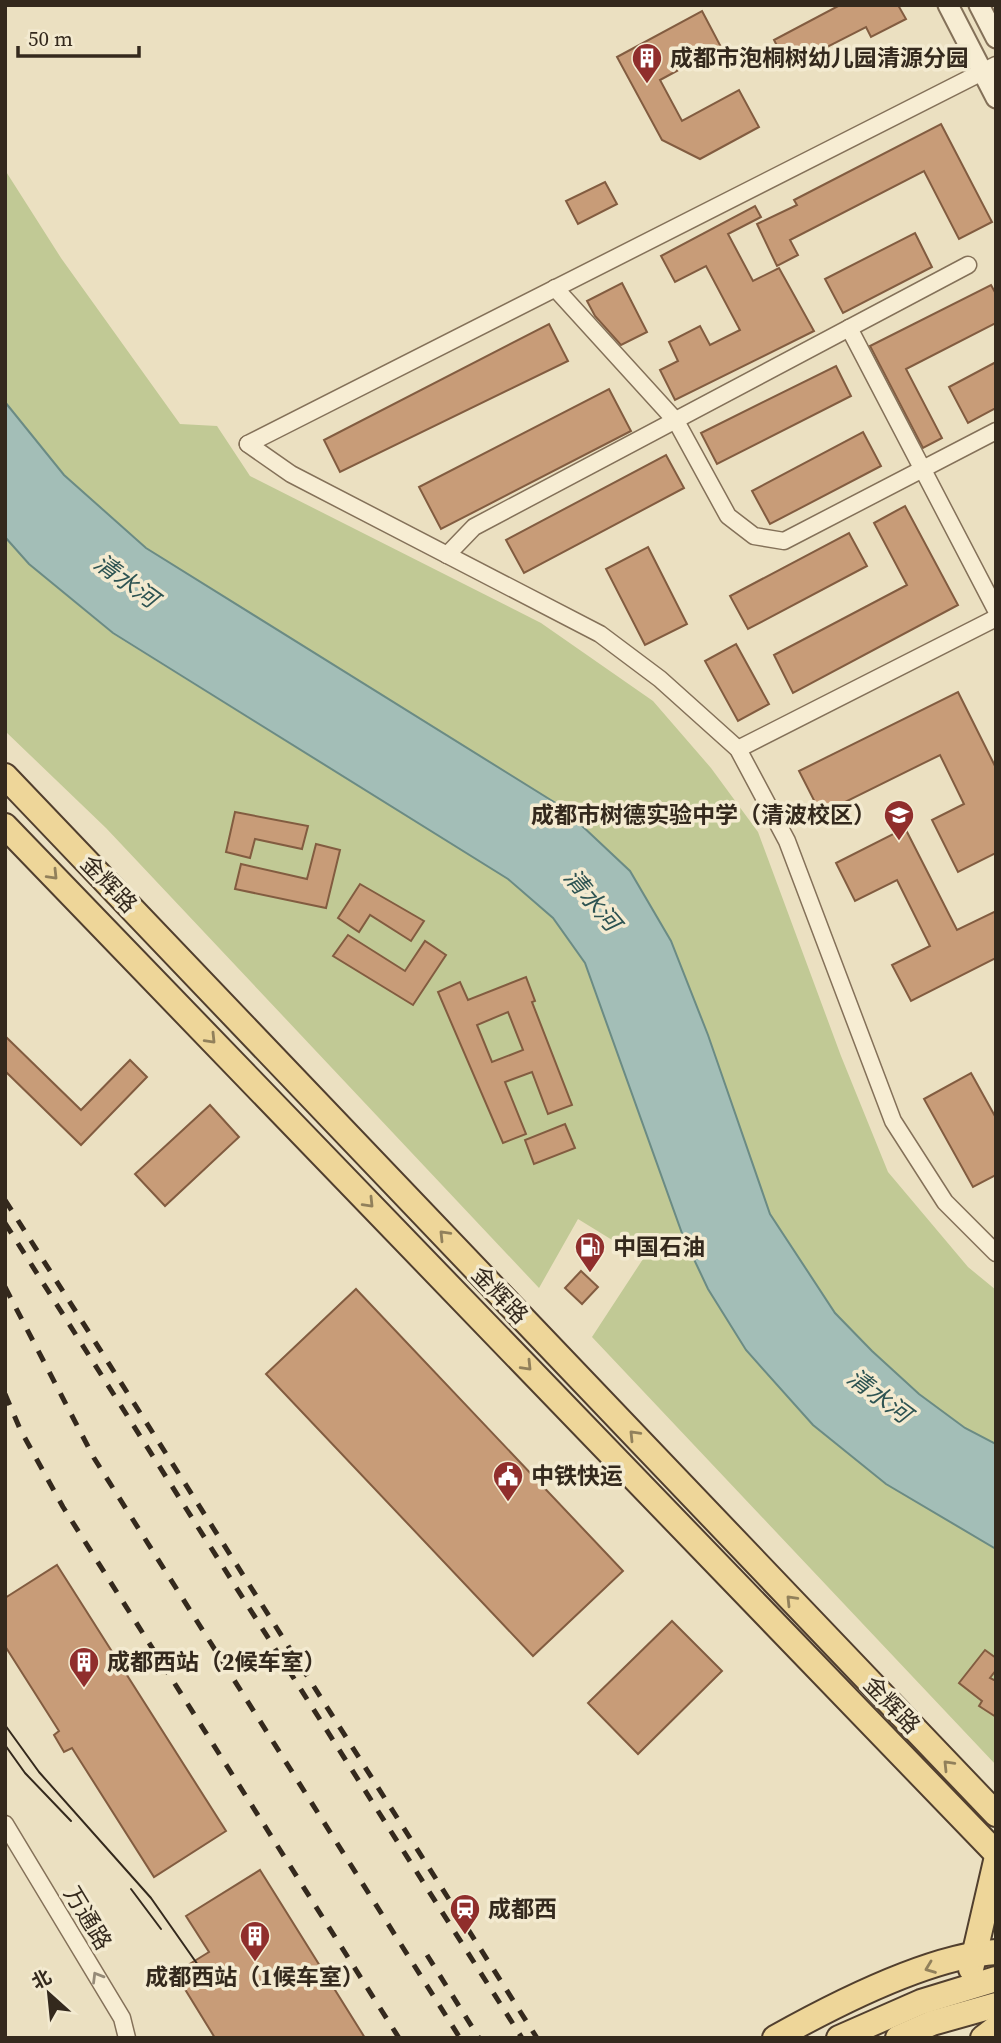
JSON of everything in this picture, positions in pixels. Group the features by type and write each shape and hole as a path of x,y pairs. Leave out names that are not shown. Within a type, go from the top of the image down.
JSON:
{"main road":[{"name":"金辉路","path":"5,776 996,1814"},
{"name":"金辉路","path":"5,826 996,1853"},
{"path":"949,1994 966,1979 985,1953 996,1861"},
{"path":"775,2038 870,1991 985,1953"},
{"path":"839,2038 949,1994 996,1979"},
{"path":"898,2038 932,2023 996,2005"},
{"path":"983,2038 996,2028"}],"street":[{"path":"947,5 989,68 996,99"},
{"path":"979,5 996,38"},
{"path":"989,68 248,444 265,453 291,474 600,634 660,679 738,749 787,841 893,1121 945,1202 996,1253"},
{"path":"447,555 474,527 968,265"},
{"path":"555,288 676,421 728,516 754,537 783,541 996,431"},
{"path":"849,328 996,610"},
{"path":"738,749 996,618"},
{"name":"万通路","path":"5,1824 122,2018 127,2038"}],"green space":[{"path":"5,170 61,258 180,424 217,426 250,476 541,623 653,701 711,768 758,832 841,1056 888,1172 968,1267 996,1290 996,1444 965,1428 919,1394 872,1351 835,1313 770,1214 708,1035 671,941 630,871 562,807 146,548 64,475 5,402"},
{"path":"5,537 29,564 113,634 508,879 553,918 585,963 683,1236 813,1425 886,1484 996,1549 996,1765 592,1337 643,1259 578,1219 539,1288 106,828 5,731"}],"water":[{"name":"清水河","path":"5,402 64,475 146,548 562,807 630,871 671,941 708,1035 770,1214 835,1313 872,1351 919,1394 965,1428 996,1444 996,1549 886,1484 813,1425 746,1350 708,1289 683,1236 585,963 553,918 508,879 113,633 29,564 5,537"}],"building":[{"path":"840,5 898,5 906,19 871,37 866,27 788,67 774,40"},
{"name":"成都市泡桐树幼儿园清源分园","path":"702,11 721,47 660,80 682,121 739,90 759,127 700,159 662,140 617,57"},
{"path":"941,124 992,222 959,239 924,171 790,240 798,255 777,266 757,224 797,205 794,200"},
{"path":"605,182 617,204 578,224 566,201"},
{"path":"755,206 761,217 728,234 753,281 779,268 814,331 675,400 660,370 678,361 669,342 700,326 710,345 740,330 706,266 675,282 661,256"},
{"path":"915,233 932,267 843,313 825,279"},
{"path":"622,283 647,332 621,345 595,316 587,301"},
{"path":"991,285 996,294 996,323 906,369 942,438 923,448 870,346"},
{"path":"549,324 568,361 340,472 324,440"},
{"path":"996,362 996,408 968,423 949,387"},
{"path":"836,366 851,396 717,464 701,433"},
{"path":"609,389 631,431 441,529 419,487"},
{"path":"863,432 881,466 770,524 752,491"},
{"path":"666,455 684,488 524,573 506,540"},
{"path":"905,506 958,605 793,693 774,655 907,585 874,523"},
{"path":"849,533 867,566 748,629 730,596"},
{"path":"648,547 687,624 645,645 606,569"},
{"path":"736,644 769,704 738,721 705,661"},
{"path":"958,692 996,768 996,853 958,872 932,820 964,804 940,755 821,814 799,771"},
{"path":"235,812 308,826 302,849 255,839 250,858 226,852"},
{"path":"905,828 957,930 996,911 996,958 911,1001 892,965 930,946 897,880 855,901 836,863"},
{"path":"316,844 340,850 326,908 235,889 241,864 307,879"},
{"path":"360,884 424,921 411,941 370,915 359,932 338,918"},
{"path":"348,935 405,971 425,941 446,955 413,1005 333,956"},
{"path":"526,977 535,1001 532,1002 572,1105 548,1114 532,1072 505,1082 526,1134 503,1143 438,992 460,982 468,1000","holes":["508,1012 523,1050 492,1062 477,1025"]},
{"path":"5,1036 81,1110 130,1060 147,1077 81,1145 5,1071"},
{"path":"971,1073 996,1118 996,1175 973,1187 924,1099"},
{"path":"210,1105 239,1137 165,1206 135,1174"},
{"path":"565,1124 575,1148 534,1164 525,1140"},
{"path":"581,1271 598,1287 582,1304 565,1288"},
{"path":"356,1289 623,1571 533,1656 266,1374"},
{"name":"成都西站（2候车室）","path":"57,1565 226,1831 154,1877 72,1748 64,1752 54,1735 59,1731 5,1646 5,1598"},
{"path":"672,1621 722,1671 638,1754 588,1703"},
{"path":"985,1650 996,1658 996,1670 990,1678 996,1681 996,1717 979,1706 982,1701 959,1683"},
{"name":"成都西站（1候车室）","path":"260,1870 365,2038 215,2038 175,1973 209,1952 186,1916"}],"tram line":[{"path":"5,1725 39,1772 151,1898 198,1965"},
{"path":"5,1745 25,1773 71,1821"},
{"path":"131,1889 161,1929"}],"railway":[{"path":"5,1200 537,2038"},
{"path":"5,1223 522,2038"},
{"path":"5,1287 94,1458 460,2038"},
{"path":"5,1394 20,1429 63,1507 399,2038"},
{"path":"427,1955 479,2038"}],"place":[{"name":"成都市泡桐树幼儿园清源分园","path":"647,85"},
{"name":"成都市树德实验中学（清波校区）","path":"899,842"},
{"name":"中国石油","path":"590,1274"},
{"name":"中铁快运","path":"508,1503"},
{"name":"成都西站（2候车室）","path":"84,1689"},
{"name":"成都西","path":"465,1936"},
{"name":"成都西站（1候车室）","path":"255,1963"}]}
